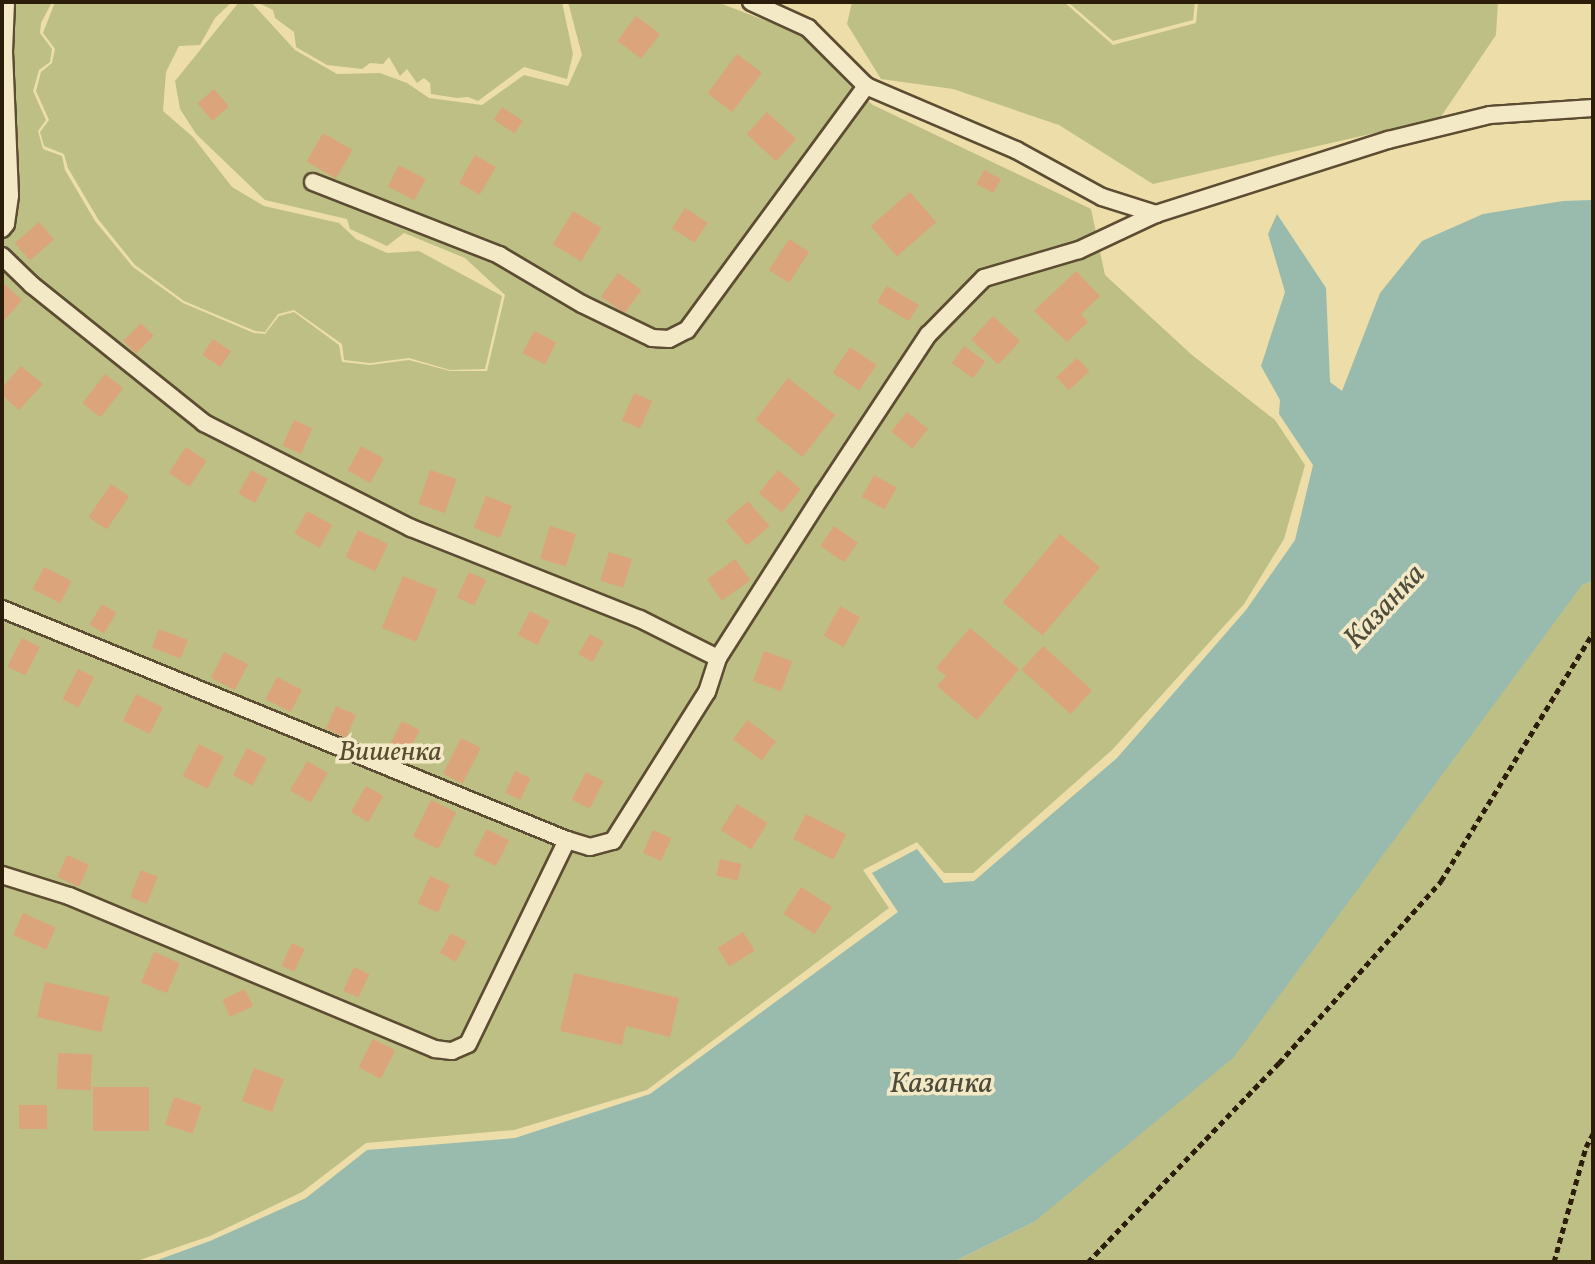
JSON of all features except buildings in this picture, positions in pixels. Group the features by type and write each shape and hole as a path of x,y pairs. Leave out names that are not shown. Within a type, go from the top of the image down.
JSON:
{"lane":[{"path":"2,229 6,224 10,195 4,52 6,2"},
{"path":"751,2 808,28 866,86 1016,150 1102,197 1156,214"},
{"path":"313,182 499,255 582,304 652,338 669,339 687,330 866,86"},
{"path":"2,609 567,840 590,847 613,841 707,692 718,658 840,467 939,323 984,278 1079,250 1156,214 1388,140 1490,115 1593,108"},
{"path":"2,256 32,285 204,423 411,528 640,619 718,658"},
{"path":"2,875 69,896 435,1049 452,1051 468,1044 567,840"}],"path":[{"path":"1088,1262 1279,1063 1441,881 1593,633"},
{"path":"1554,1262 1586,1147 1593,1134"}],"green space":[{"name":"Вишенка","path":"2,2 52,2 41,23 40,33 52,49 50,62 39,70 33,91 46,120 38,131 43,149 62,156 65,170 95,221 133,267 183,303 254,333 265,334 279,316 294,312 339,345 342,362 370,365 409,360 450,371 487,371 505,295 465,258 404,233 387,246 350,229 347,219 265,200 196,134 180,109 175,81 239,2 251,2 295,50 337,74 380,73 407,83 429,98 482,105 524,75 568,86 582,55 568,2 717,2 803,35 850,86 873,105 1091,209 1105,275 1192,355 1275,420 1305,465 1284,539 1244,604 1112,750 973,873 944,873 917,842 863,870 889,908 647,1090 514,1130 366,1143 302,1192 210,1236 134,1262 2,1262"},
{"path":"55,2 232,2 215,18 200,45 179,46 166,72 163,111 193,137 232,187 264,206 339,223 356,239 387,253 419,251 502,296 485,369 450,370 409,358 370,363 344,360 342,344 294,310 278,314 265,332 255,331 184,301 135,265 98,219 68,168 64,154 44,146 40,132 49,120 36,91 41,72 52,63 55,49 43,33"},
{"path":"257,2 562,2 573,54 567,79 524,67 478,101 468,97 431,94 430,83 424,78 417,83 407,69 400,76 389,57 383,64 370,63 362,69 327,65 296,47 294,32 275,18 273,10"},
{"path":"852,2 1064,2 1113,45 1196,23 1198,2 1498,2 1496,35 1440,118 1153,184 1059,125 953,89 881,79 847,24"},
{"path":"1068,2 1195,2 1193,20 1113,41"},
{"path":"1593,581 1593,1262 953,1262 1034,1222 1582,585"}],"water":[{"name":"Казанка","path":"1593,200 1593,581 1582,585 1234,1057 1034,1222 953,1262 152,1262 210,1241 306,1198 367,1150 515,1138 650,1094 898,912 872,873 917,849 944,883 974,881 1117,758 1246,610 1295,540 1313,465 1279,414 1280,400 1261,366 1285,292 1268,234 1277,214 1326,288 1330,382 1342,391 1380,293 1422,241 1483,214 1563,201"}]}
